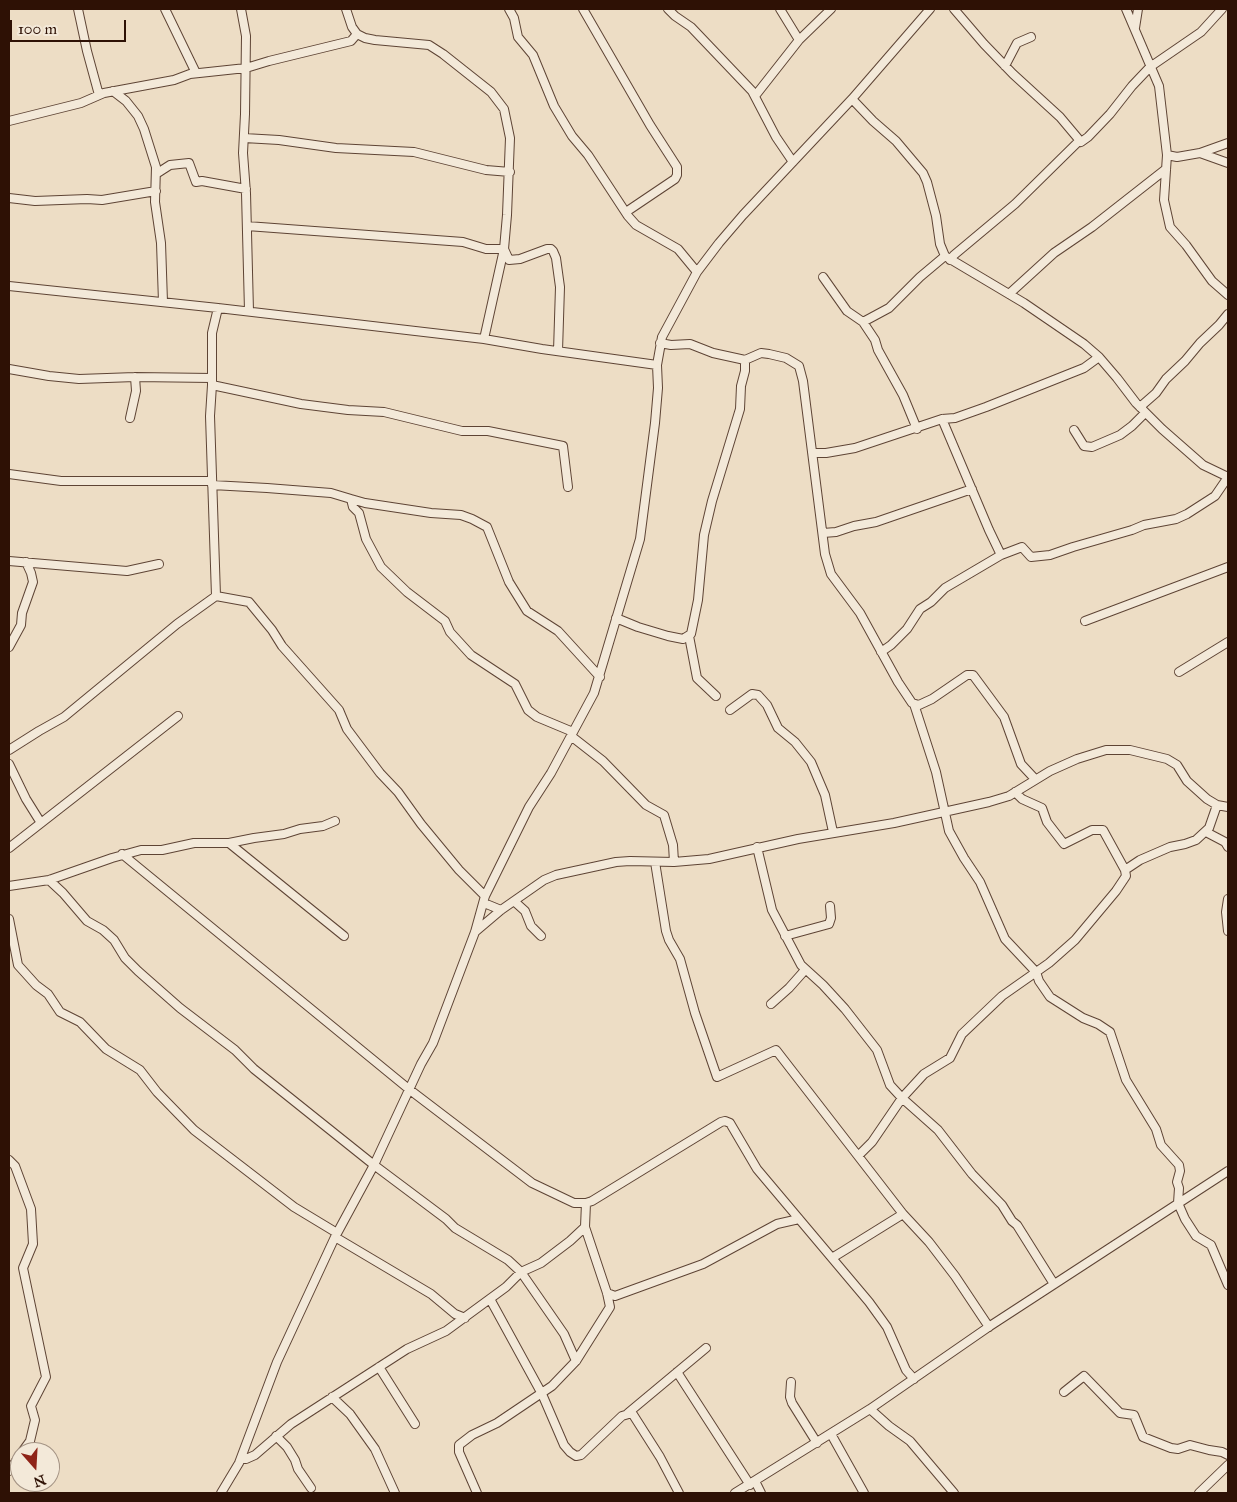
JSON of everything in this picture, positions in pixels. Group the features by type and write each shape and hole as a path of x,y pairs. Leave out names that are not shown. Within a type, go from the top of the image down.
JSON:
{"street":[{"path":"78,9 99,95"},
{"path":"165,9 196,74"},
{"path":"241,9 246,30 243,152 246,189 249,311"},
{"path":"346,9 352,27 357,34 375,40 429,45 491,92 502,105 506,115 510,138 510,172 504,249 484,339"},
{"path":"509,9 514,18 516,33 533,55 542,81 567,129 588,155 626,212 636,226 678,249 696,272"},
{"path":"583,9 650,125 672,158 677,170 677,175 672,181 626,212"},
{"path":"668,9 691,27 724,60 755,96 776,137 793,162"},
{"path":"780,9 799,40"},
{"path":"755,96 799,40 831,9"},
{"path":"222,1493 241,1459 278,1362 336,1235 374,1165 434,1043 475,932 484,900 528,807 551,773 594,694 640,539 655,423 658,388 657,365 660,343 678,305 696,272 743,215 852,99 930,9"},
{"path":"954,9 1005,66 1060,117 1079,141"},
{"path":"1126,9 1160,86 1167,156 1164,200 1170,227 1186,244 1212,281 1228,295"},
{"path":"1135,30 1138,9"},
{"path":"863,322 889,308 920,277 954,255 1015,204 1079,141 1081,142 1088,137 1150,67 1201,32 1222,9"},
{"path":"9,121 81,103 114,91 196,74 246,68 351,41 357,34"},
{"path":"1005,66 1017,43 1030,37"},
{"path":"126,101 130,88"},
{"path":"114,91 126,101 138,116 156,167 155,202 163,261 163,302"},
{"path":"852,99 896,141 923,173 928,182 940,244 947,258 1059,326 1099,357 1142,410 1203,465 1228,477 1215,496 1188,514 1167,522 1144,524 1132,530 1050,555 1031,557 1022,547 1001,555 945,588 931,602 920,609 907,629 881,652"},
{"path":"244,138 279,140 336,148 414,152 486,170 510,172"},
{"path":"1167,156 1178,157 1200,153 1228,143"},
{"path":"1200,153 1228,163"},
{"path":"156,174 170,165 189,163 196,182 202,181 246,189"},
{"path":"1009,294 1054,253 1092,227 1166,169"},
{"path":"9,198 35,201 87,198 102,200 156,191"},
{"path":"247,226 463,242 486,249 504,249"},
{"path":"504,249 509,260 520,259 547,249 554,251 560,286 558,351"},
{"path":"823,277 847,311 863,322 875,340 878,350 903,395 917,429"},
{"path":"9,286 249,311 484,339 657,365"},
{"path":"216,596 210,416 212,333 218,308"},
{"path":"1074,430 1084,446 1092,447 1120,435 1132,426 1166,379 1228,314"},
{"path":"660,343 671,345 690,344 713,353 745,360 761,353 770,354 786,358 799,366 802,373 825,554 831,574 860,613 898,682 914,704 936,772 949,831 980,882 1005,939 1036,972 1039,981 1050,997 1083,1018 1098,1024 1110,1032 1126,1080 1156,1128 1161,1145 1179,1165 1180,1171 1177,1182 1179,1188 1178,1203 1196,1236 1211,1245 1228,1285"},
{"path":"813,453 826,453 855,448 917,429 942,419 955,418 1055,381 1084,368 1099,357"},
{"path":"616,618 638,627 683,639 689,636 692,631 704,535 712,501 740,409 745,360"},
{"path":"9,369 79,379 135,377 212,382 301,404 384,412 462,431 488,431 563,446 568,487"},
{"path":"130,418 136,391 135,377"},
{"path":"942,419 1001,555"},
{"path":"9,474 61,481 212,483 332,493 365,503 472,518 487,527 509,582 527,611 558,631 600,677"},
{"path":"823,533 836,532 876,522 972,489"},
{"path":"351,499 353,507 359,513 366,539 381,567 407,592 445,622 450,632 471,656 515,684 528,710 537,717 572,734 608,766 646,806 664,816 673,845 674,862"},
{"path":"9,560 127,571 159,564"},
{"path":"9,647 21,625 22,613 32,582 31,573 26,562"},
{"path":"1085,621 1228,567"},
{"path":"9,750 39,730 64,717 177,624 216,596 249,602 272,630 282,646 339,710 347,728 421,824 484,900 501,910"},
{"path":"689,636 697,678 716,696"},
{"path":"1179,672 1228,642"},
{"path":"914,704 919,705 932,699 967,675 974,675 1004,716 1021,764 1035,780"},
{"path":"730,710 752,694 758,695 767,705 778,728 795,742 811,762 825,795 833,832"},
{"path":"9,848 178,716"},
{"path":"475,932 501,910 544,880 556,875 616,862 684,862 709,859 757,847 833,832 894,823 999,800 1035,780 1084,757 1106,750 1130,750 1167,759 1177,765 1187,781 1207,798 1217,804 1228,807"},
{"path":"9,764 26,799 41,823"},
{"path":"858,1156 872,1142 902,1098 924,1074 950,1058 962,1034 1002,996 1049,963 1075,940 1116,891 1126,876 1125,870 1103,830 1092,830 1064,844 1047,822 1042,808 1022,799 1015,792"},
{"path":"1125,870 1140,860 1170,847 1191,842 1206,832 1217,804"},
{"path":"9,886 49,880 122,854 141,850 162,850 194,843 229,843 323,826 335,821"},
{"path":"1206,832 1225,842 1228,847"},
{"path":"229,843 344,936"},
{"path":"673,845 684,862"},
{"path":"757,847 772,910 805,970 824,985 845,1008 876,1050 890,1085 938,1130 972,1174 1002,1205 1012,1221 1017,1225 1054,1284"},
{"path":"122,854 410,1090 532,1183 574,1203 586,1203 721,1122 730,1123 758,1169 869,1302 887,1327 906,1370 914,1378"},
{"path":"655,862 666,932 680,959 695,1013 717,1077 776,1050 903,1214 929,1242 955,1276 988,1327"},
{"path":"49,880 87,921 103,930 114,940 125,958 138,971 180,1008 235,1050 254,1069 374,1165 446,1219 454,1228 508,1260 521,1272 564,1334 576,1361"},
{"path":"1228,899 1226,912 1228,931"},
{"path":"515,902 525,911 530,926 541,936"},
{"path":"786,936 829,924 831,918 830,906"},
{"path":"9,919 18,965 36,985 48,994 60,1012 80,1022 106,1049 140,1070 157,1092 194,1130 294,1207 430,1294 455,1314 464,1318"},
{"path":"9,968 18,965"},
{"path":"770,1004 789,988 805,970"},
{"path":"9,1160 15,1166 31,1209 33,1244 23,1268 46,1377 31,1406 35,1420 29,1442"},
{"path":"735,1493 870,1409 988,1327 1228,1171"},
{"path":"478,1493 459,1452 459,1445 472,1435 497,1423 542,1394 576,1361 610,1307 611,1295 585,1227 586,1203"},
{"path":"832,1258 903,1214"},
{"path":"611,1295 703,1264 777,1224 799,1219"},
{"path":"241,1459 255,1455 291,1424 407,1348 438,1336 456,1324 506,1288 521,1272 541,1263 585,1227"},
{"path":"490,1299 542,1394 564,1445 576,1456 585,1452 615,1422 706,1348"},
{"path":"455,1314 456,1324"},
{"path":"379,1367 415,1424"},
{"path":"676,1372 761,1493"},
{"path":"1064,1392 1084,1376 1120,1412 1134,1415 1143,1437 1171,1448 1178,1449 1190,1444 1228,1455"},
{"path":"791,1382 790,1397 792,1403 817,1443"},
{"path":"332,1397 350,1414 375,1449 394,1493"},
{"path":"870,1409 910,1442 954,1493"},
{"path":"628,1413 635,1416 679,1493"},
{"path":"831,1434 864,1493"},
{"path":"276,1436 287,1446 311,1488"},
{"path":"1200,1493 1228,1465"}]}
